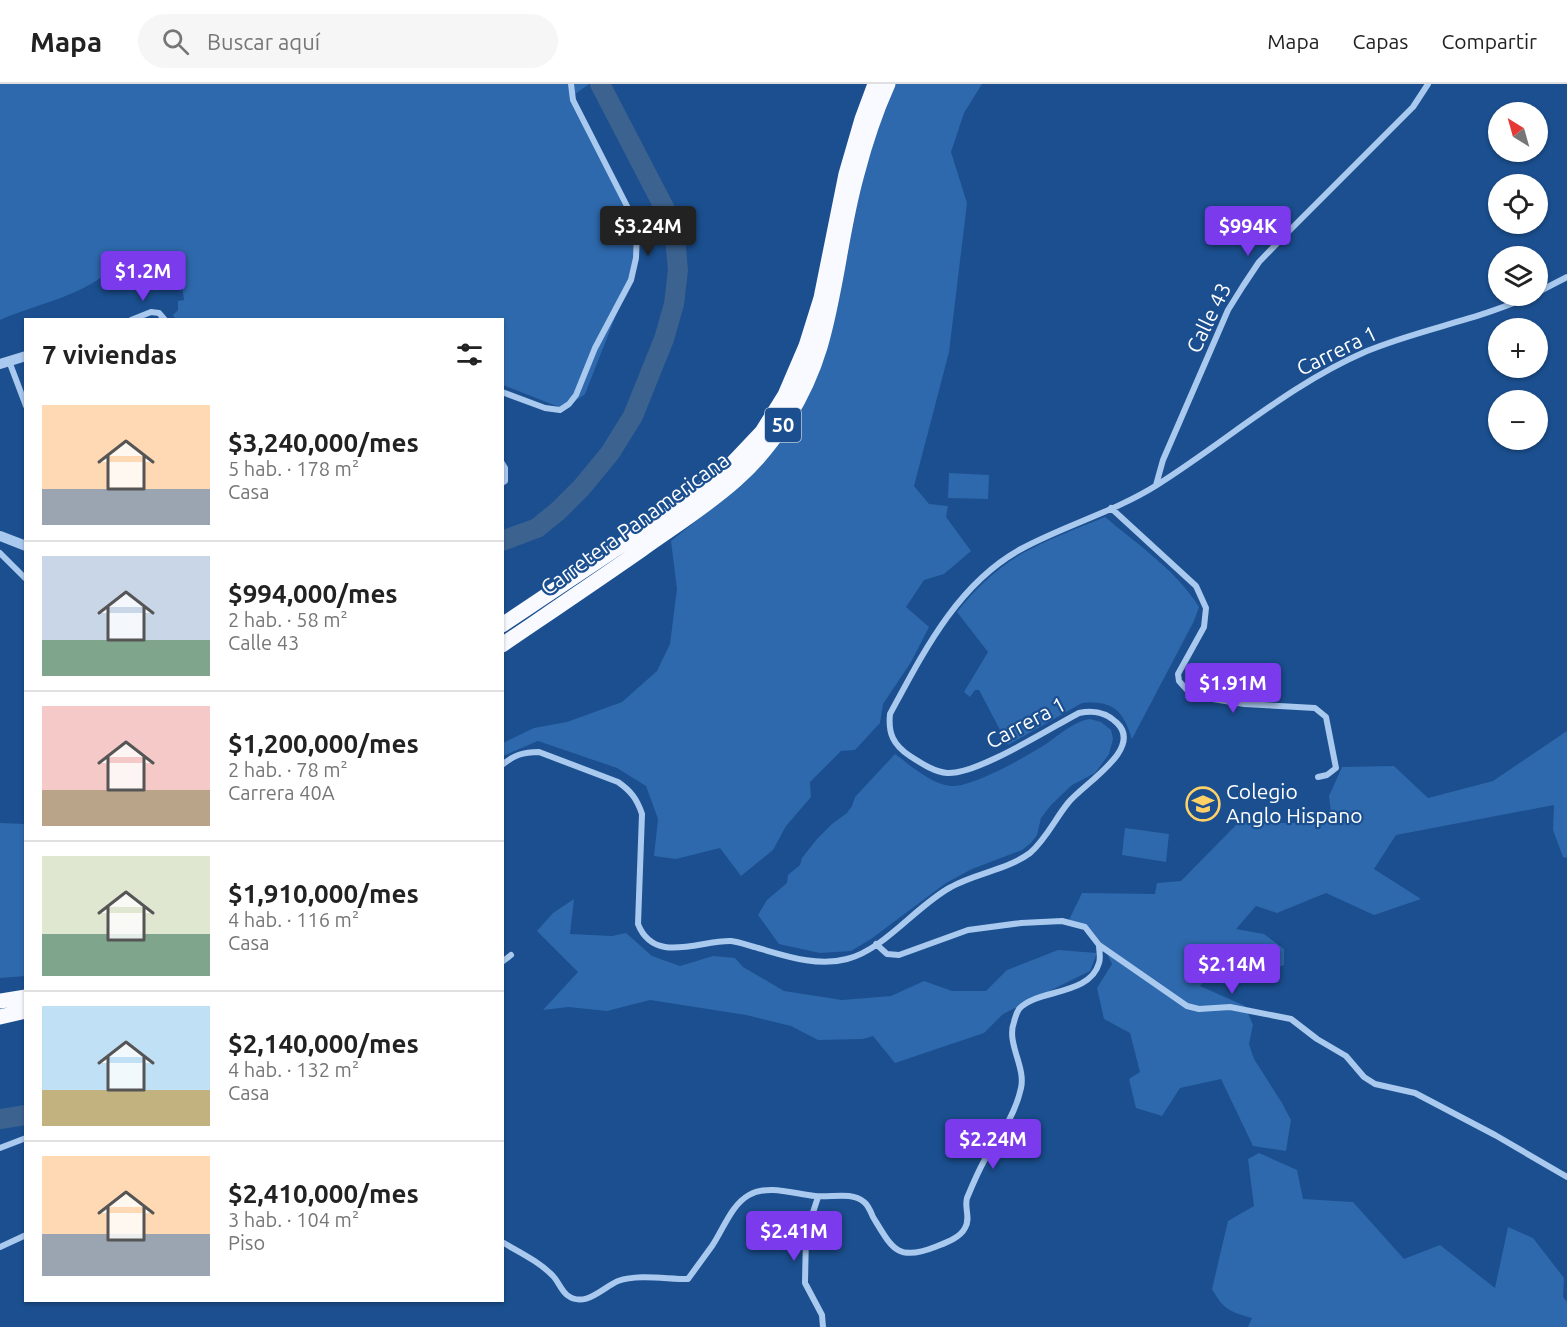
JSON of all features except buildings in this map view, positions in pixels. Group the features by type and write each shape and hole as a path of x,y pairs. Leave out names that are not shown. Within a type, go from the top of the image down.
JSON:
{"highway":[{"name":"Carretera Panamericana","path":"504,623 680,506 727,469 762,432 784,395 806,346 821,298 846,174 862,120 876,84"},
{"name":"Carretera Panamericana","path":"504,644 668,531 736,480 756,460 786,422 799,398 819,350 833,298 856,176 872,123 888,84"},
{"path":"0,1001 24,996"},
{"path":"0,1017 24,1011"}],"street":[{"path":"504,393 545,408 560,410 569,404 576,395 596,348 631,280 636,258 637,233 630,212 573,100 571,84"},
{"name":"Calle 43","path":"1156,485 1163,460 1224,321 1259,262 1413,107 1428,84"},
{"path":"1548,287 1567,277"},
{"name":"Carrera 1","path":"504,763 512,757 525,752 538,752 618,782 628,789 637,800 642,814 638,924 642,934 659,945 676,949 733,941 805,961 831,962 857,956 949,888 977,874 1015,862 1030,853 1080,789 1110,765 1120,753 1124,739 1120,726 1110,717 1092,711 1079,713 978,767 960,773 944,773 904,752 894,741 888,728 890,714 936,631 965,595 997,565 1020,549 1156,485 1314,377 1369,350 1503,306"},
{"path":"136,318 151,312 159,313 163,318"},
{"path":"24,357 4,363 24,402"},
{"path":"504,466 504,482"},
{"path":"1111,508 1196,586 1206,608 1204,627 1178,674 1179,681 1188,691 1200,697 1244,704 1315,708 1326,717 1336,768 1327,775 1318,777"},
{"path":"0,536 24,545"},
{"path":"0,553 24,577"},
{"path":"876,944 887,954 899,955 968,930 1021,923 1062,921 1085,927 1099,945 1187,1006 1199,1009 1230,1007 1291,1018 1317,1039 1346,1056 1364,1077 1374,1084 1415,1093 1495,1135 1567,1177"},
{"path":"504,1243 553,1275 567,1295 578,1298 588,1298 611,1284 627,1279 688,1279 739,1204 748,1196 763,1190 818,1197 854,1196 865,1202 887,1240 899,1251 911,1255 943,1244 960,1235 966,1228 968,1220 966,1201 984,1161 1000,1139 1022,1086 1012,1034 1019,1010 1030,1001 1078,985 1090,976 1100,959 1099,945"},
{"path":"504,960 511,955"},
{"path":"0,1148 24,1139"},
{"path":"818,1197 806,1234 805,1283 822,1315 823,1327"},
{"path":"0,1247 24,1236"}],"shaded area":[{"path":"0,84 589,84 571,97 636,219 639,237 636,264 585,394 570,405 559,407 504,385 504,318 174,318 173,315 178,310 178,301 184,300 181,277 183,264 172,262 168,263 166,269 132,279 125,257 106,266 108,272 85,288 0,320"},
{"path":"896,84 982,84 964,113 951,152 967,203 949,352 914,486 929,504 948,506 946,517 971,551 944,574 924,580 906,607 929,627 911,662 883,704 880,723 855,750 841,751 810,782 811,797 786,826 773,850 741,876 720,848 676,859 654,856 658,819 646,786 617,768 538,741 504,756 504,743 534,728 567,722 622,702 657,671 670,644 677,589 671,541 741,485 826,351 839,301 862,179 879,125"},
{"path":"949,473 989,475 988,499 948,498"},
{"path":"1105,517 1180,582 1199,607 1194,621 1132,739 1125,721 1116,709 1102,703 1082,703 1008,745 979,690 975,690 970,697 964,692 988,652 957,612 987,579 1023,553"},
{"path":"1090,719 1101,722 1111,730 1113,739 1109,754 1095,773 1072,785 1051,805 1041,818 1037,835 1031,843 1022,850 972,869 946,883 871,939 851,951 820,953 779,944 758,915 767,900 787,883 788,875 800,865 802,858 817,839 847,813 855,797 895,754 935,781 950,786 960,785 999,770 1046,744 1072,725"},
{"path":"1567,731 1567,858 1563,857 1553,830 1554,805 1396,835 1374,869 1421,899 1374,915 1326,893 1277,913 1256,906 1236,929 1264,934 1284,949 1284,965 1265,971 1220,962 1200,986 1245,1006 1253,1025 1249,1044 1254,1059 1291,1120 1286,1151 1253,1146 1221,1079 1180,1088 1162,1116 1136,1108 1129,1079 1140,1072 1130,1033 1104,1019 1097,988 1112,964 1096,936 1069,920 1082,893 1155,894 1157,883 1181,881 1238,823 1317,823 1331,813 1329,796 1342,767 1394,766 1428,798 1493,781"},
{"path":"0,823 24,824 24,976 0,978"},
{"path":"1125,828 1169,834 1166,862 1122,855"},
{"path":"574,899 570,934 612,936 626,933 652,956 680,966 713,956 735,958 743,967 784,991 842,1000 891,996 924,981 952,991 986,991 1007,970 1058,950 1097,953 1090,971 1003,1014 984,1033 895,1063 873,1036 863,1039 818,1040 791,1026 746,1015 650,1000 607,1011 568,1007 543,1010 578,972 537,931 553,913"},
{"path":"1259,1153 1297,1170 1303,1199 1353,1202 1404,1259 1440,1245 1495,1288 1508,1227 1533,1238 1564,1278 1563,1297 1567,1302 1567,1327 1248,1327 1252,1318 1228,1309 1212,1289 1228,1221 1254,1206 1248,1159"}],"waterway":[{"path":"504,540 537,528 558,511 582,487 610,453 633,416 664,339 674,304 678,270 675,238 667,213 600,84"},
{"path":"0,1119 24,1115"}],"place":[{"name":"Colegio Anglo Hispano","path":"1203,804"}]}
